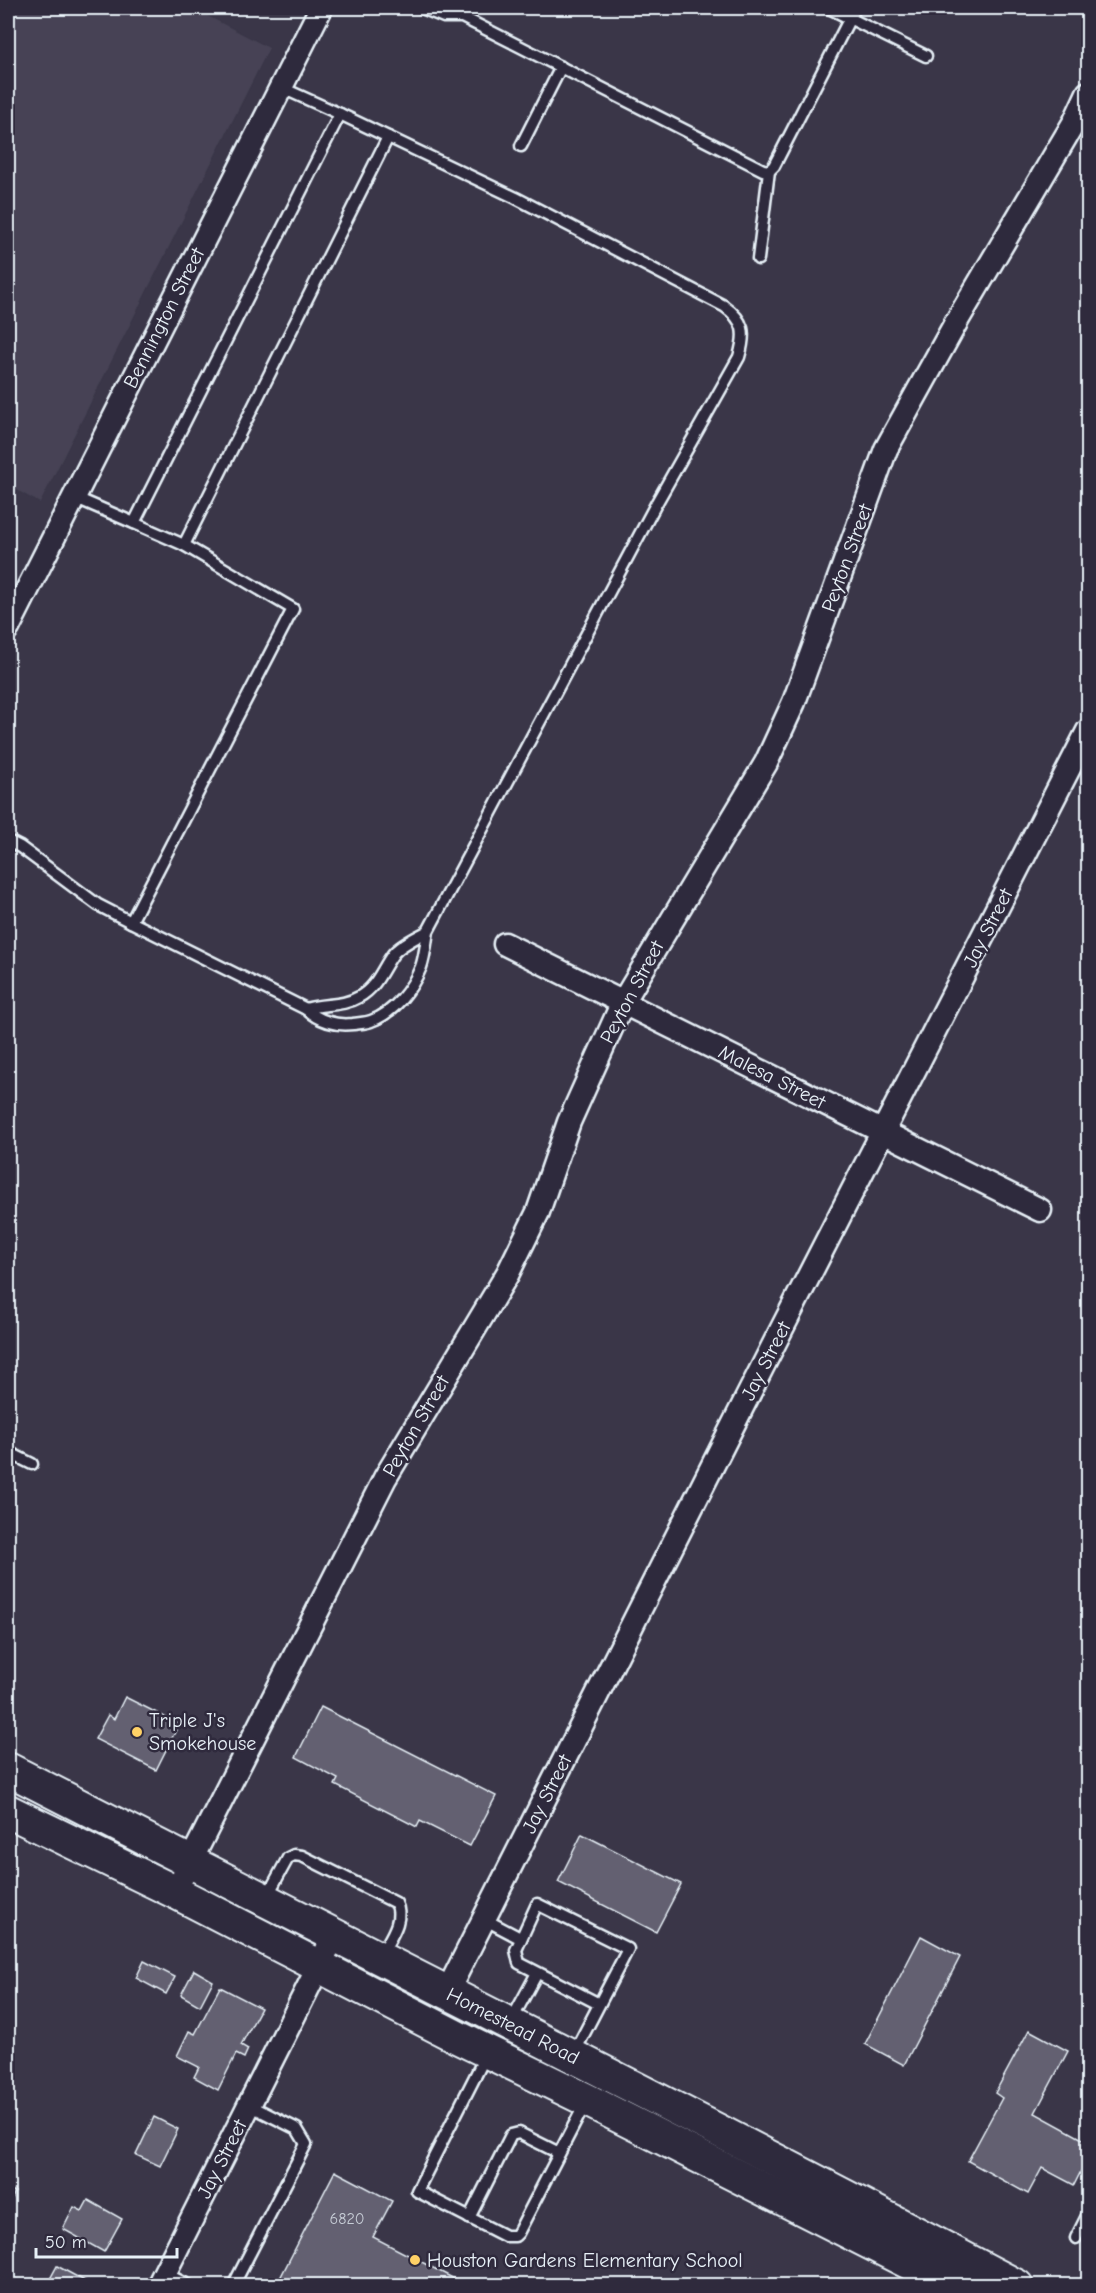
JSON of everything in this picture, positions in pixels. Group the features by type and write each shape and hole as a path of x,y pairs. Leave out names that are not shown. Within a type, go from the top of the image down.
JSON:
{"main road":[{"name":"Homestead Road","path":"8,1768 379,1959 767,2154 1017,2286"},
{"name":"Homestead Road","path":"8,1811 174,1892 955,2286"}],"street":[{"name":"Bennington Street","path":"8,628 321,8"},
{"name":"Peyton Street","path":"174,1892 191,1863 385,1478 508,1273 538,1212 570,1122 623,1002 766,763 794,702 886,449 958,319 1082,126 1089,93"},
{"name":"Jay Street","path":"447,1992 775,1342 1089,731"},
{"name":"Malesa Street","path":"505,944 1040,1210"},
{"name":"Jay Street","path":"161,2279 334,1936"}],"lane":[{"path":"422,8 444,17 462,11 561,67 769,171"},
{"path":"829,8 852,13 926,56"},
{"path":"758,259 769,171 774,166 852,13"},
{"path":"521,146 561,67"},
{"path":"8,841 20,847 98,905 306,1009 314,1017 346,1025 372,1021 389,1010 397,1004 421,966 428,931 651,514 739,357 743,334 741,322 724,306 516,198 280,87"},
{"path":"134,523 340,114"},
{"path":"184,546 388,137"},
{"path":"74,497 184,546 293,609 131,922"},
{"path":"306,1009 319,1005 343,1004 358,998 370,989 394,952 428,931"},
{"path":"8,1452 32,1464"},
{"path":"265,1901 288,1858 294,1855 302,1856 396,1903 400,1910 399,1919 379,1959"},
{"path":"573,2056 628,1949 537,1904 516,1950 519,1963 599,2004"},
{"path":"484,1919 520,1938"},
{"path":"510,2024 537,1972"},
{"path":"488,2052 417,2191 505,2236 518,2234 587,2100"},
{"path":"233,2286 306,2144 297,2129 249,2105"},
{"path":"469,2218 511,2135 519,2133 560,2153"},
{"path":"1076,2238 1089,2214"},
{"path":"161,2279 188,2284"}],"shaded area":[{"path":"8,8 199,8 198,11 269,48 40,503 8,485"}],"building":[{"name":"Triple J's Smokehouse","path":"125,1697 179,1724 156,1770 95,1739 108,1715 114,1719"},
{"path":"321,1707 496,1796 470,1846 420,1821 417,1827 335,1785 338,1779 296,1757"},
{"path":"582,1834 681,1884 656,1932 558,1882"},
{"path":"921,1936 960,1957 904,2065 865,2044"},
{"path":"144,1961 175,1977 166,1994 136,1978"},
{"path":"194,1970 213,1981 200,2006 181,1995"},
{"path":"220,1987 261,2008 241,2045 248,2049 244,2058 236,2054 218,2090 194,2077 199,2067 177,2056 189,2031 195,2034"},
{"path":"1029,2030 1068,2051 1035,2113 1088,2142 1088,2157 1074,2185 1042,2168 1028,2194 968,2161 1002,2098 995,2093"},
{"path":"154,2117 178,2129 160,2166 136,2155"},
{"path":"335,2171 392,2201 373,2237 468,2286 276,2286"},
{"path":"8,2188 15,2192 8,2207"},
{"path":"88,2200 122,2219 104,2252 63,2229 74,2207 82,2211"},
{"path":"57,2266 94,2286 55,2286 57,2283 50,2279"}],"place":[{"name":"Triple J's Smokehouse","path":"137,1732"},
{"name":"Houston Gardens Elementary School","path":"415,2260"}]}
